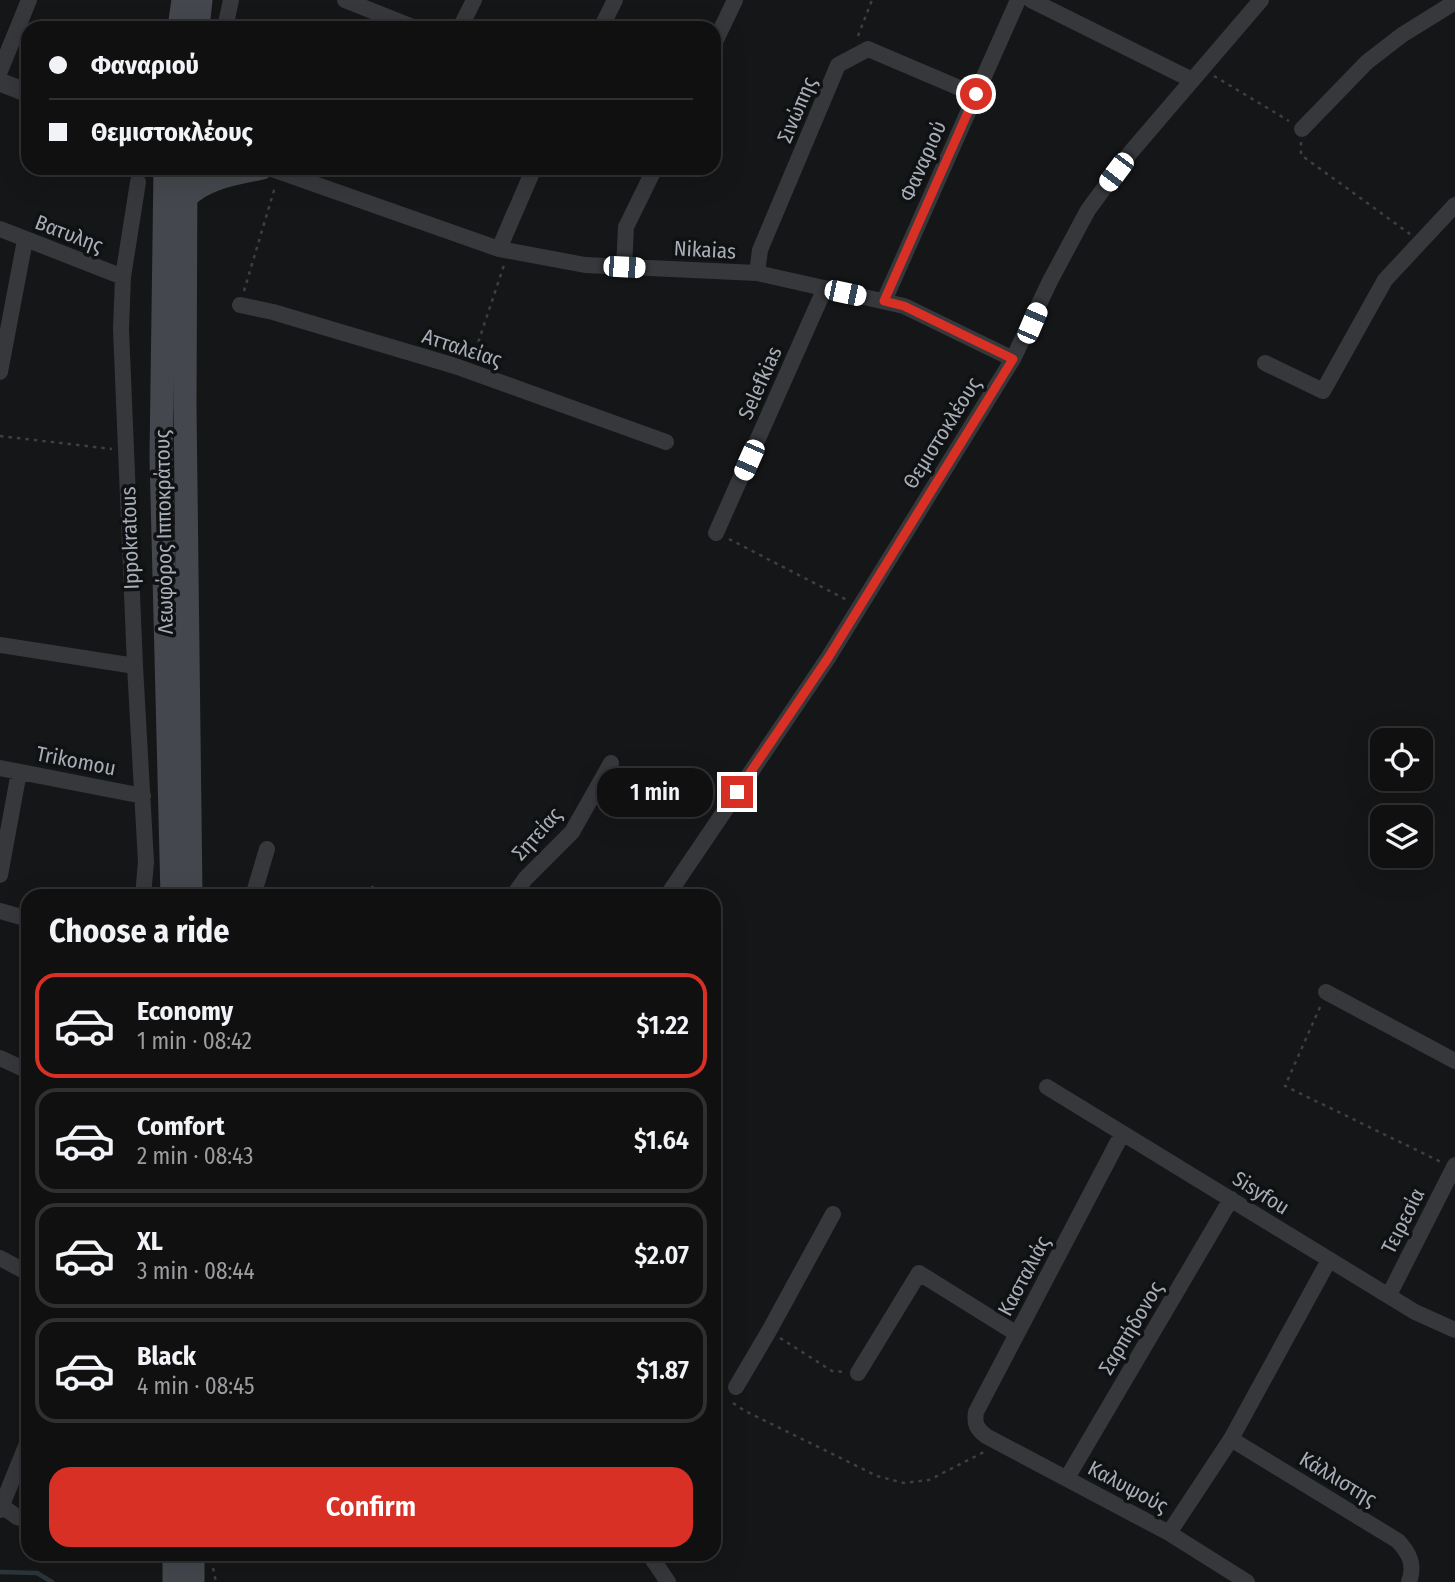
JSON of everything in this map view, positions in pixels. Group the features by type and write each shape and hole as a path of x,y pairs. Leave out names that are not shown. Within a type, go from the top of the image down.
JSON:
{"main road":[{"path":"180,21 183,0"},
{"path":"199,21 201,0"},
{"name":"Λεωφόρος Ιπποκράτους","path":"155,175 172,889"},
{"name":"Λεωφόρος Ιπποκράτους","path":"186,175 191,889"},
{"path":"185,198 193,190 219,178 236,175"},
{"path":"174,1561 174,1582"},
{"path":"193,1561 193,1582"}],"street":[{"path":"0,71 29,0"},
{"path":"226,21 231,0"},
{"path":"345,0 398,21"},
{"path":"464,21 474,0"},
{"path":"604,21 615,0"},
{"path":"721,29 735,0"},
{"name":"Φαναριού","path":"884,301 1018,0"},
{"path":"1031,0 1197,74"},
{"name":"Θεμιστοκλέους","path":"672,889 828,658 1013,359 1088,210 1130,153 1259,1"},
{"path":"1301,129 1367,62 1402,35 1455,2"},
{"path":"855,57 868,49 976,94"},
{"name":"Σινώπης","path":"757,273 760,250 838,65 855,57"},
{"path":"0,82 21,90"},
{"name":"Ippokratous","path":"144,889 146,862 144,796 135,666 121,329 123,277 155,175"},
{"name":"Nikaias","path":"287,175 504,250 585,265 757,273 904,306 1013,359"},
{"path":"504,250 531,175"},
{"path":"624,267 626,228 651,175"},
{"path":"1265,363 1323,391 1385,281 1455,205"},
{"name":"Βατυλης","path":"0,229 123,277"},
{"path":"0,372 2,338 25,240"},
{"name":"Selefkias","path":"716,533 825,288"},
{"name":"Ατταλείας","path":"240,305 273,312 469,371 666,442"},
{"path":"0,645 135,666"},
{"name":"Σητείας","path":"518,889 572,832 611,763"},
{"name":"Trikomou","path":"0,768 144,796"},
{"path":"0,875 19,772"},
{"path":"255,889 267,849"},
{"path":"0,911 21,917"},
{"path":"1326,992 1455,1061"},
{"path":"0,1058 21,1068"},
{"name":"Sisyfou","path":"1046,1087 1415,1312 1455,1330"},
{"name":"Κασταλιάς","path":"993,1440 978,1430 976,1412 1122,1133"},
{"name":"Τειρεσία","path":"1389,1296 1454,1168"},
{"name":"Σαρπήδονος","path":"1067,1478 1231,1199"},
{"path":"736,1387 833,1214"},
{"path":"0,1258 21,1269"},
{"path":"1169,1533 1231,1439 1329,1260"},
{"path":"858,1373 919,1273 1017,1334"},
{"name":"Κάλλιστης","path":"1231,1439 1398,1541 1407,1551 1413,1565 1409,1582"},
{"name":"Καλυψούς","path":"993,1440 1169,1533 1247,1582"},
{"path":"21,1458 1,1508 21,1518"},
{"path":"654,1561 668,1582"}],"path":[{"path":"855,57 858,37 872,0"},
{"path":"1197,74 1301,129 1301,155 1421,242"},
{"path":"240,305 269,175"},
{"path":"469,371 504,250"},
{"path":"0,436 126,450"},
{"path":"716,533 860,606"},
{"path":"611,763 722,814"},
{"path":"1326,992 1285,1086 1454,1168"},
{"path":"769,1331 832,1371 858,1373"},
{"path":"721,1392 745,1411 877,1476 904,1483 929,1480 950,1471 993,1440"}],"waterway":[{"path":"0,1572 37,1573 52,1582"}],"route":[{"path":"737,792 828,658 1013,359 904,306 884,301 976,94"}]}
